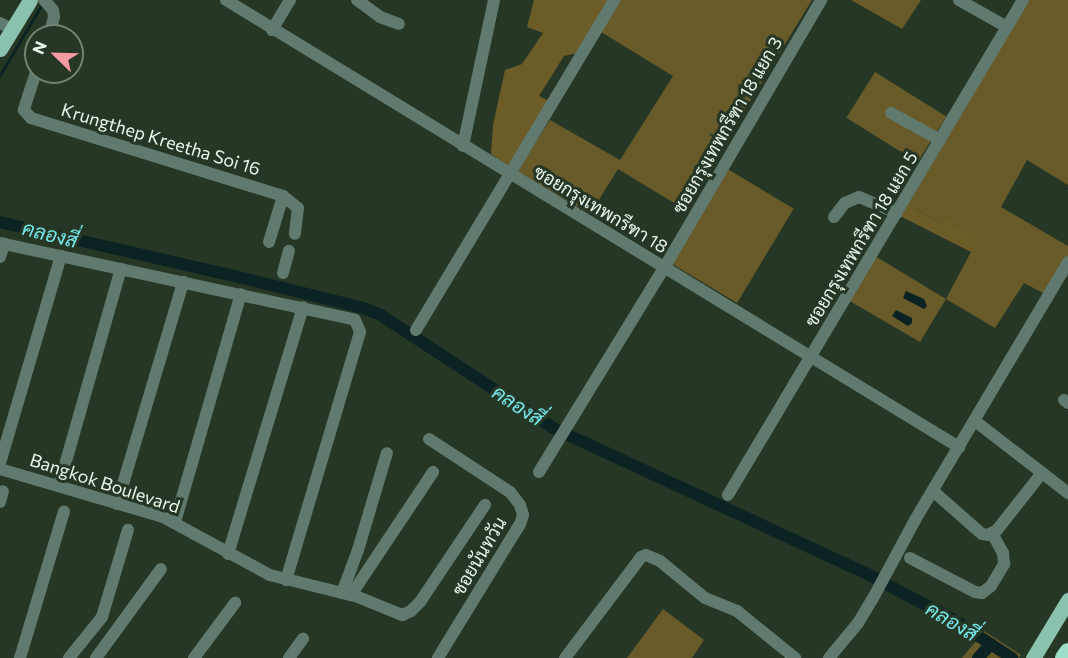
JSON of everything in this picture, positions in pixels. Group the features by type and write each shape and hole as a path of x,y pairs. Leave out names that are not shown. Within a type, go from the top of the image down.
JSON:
{"highway":[{"path":"1064,658 1068,652"}],"main road":[{"path":"0,49 6,26 30,0"},
{"path":"1036,654 1068,600"}],"street":[{"name":"ซอยกรุงเทพกรีฑา 18","path":"226,0 959,447"},
{"path":"272,30 290,0"},
{"path":"357,0 380,17 399,24"},
{"path":"462,146 494,0"},
{"path":"416,330 614,0"},
{"name":"ซอยกรุงเทพกรีฑา 18 แยก 3","path":"539,472 664,268 821,0"},
{"path":"959,0 1007,27"},
{"name":"ซอยกรุงเทพกรีฑา 18 แยก 5","path":"728,495 812,358 1023,0"},
{"path":"46,2 54,17 52,24"},
{"name":"Krungthep Kreetha Soi 16","path":"32,84 24,110 31,118 283,196"},
{"path":"891,113 940,140"},
{"path":"269,242 283,196 298,208 295,234"},
{"path":"834,217 845,203 859,197 897,213"},
{"path":"0,257 2,243 350,317 355,320 360,332 286,580"},
{"path":"284,273 290,251"},
{"path":"0,463 62,256"},
{"path":"829,658 858,623 872,600 933,491 1068,262"},
{"path":"59,486 121,269"},
{"path":"117,504 183,282"},
{"path":"175,522 241,294"},
{"path":"228,554 303,307"},
{"path":"975,421 1068,493"},
{"name":"ซอยนันทวัน","path":"429,439 510,492 520,505 523,515 520,524 438,658"},
{"path":"346,594 387,453"},
{"name":"Bangkok Boulevard","path":"0,469 175,522 256,570 286,580 346,594 402,615 411,611 420,602 485,505"},
{"path":"346,594 433,472"},
{"path":"933,491 982,534 992,533 1041,474"},
{"path":"20,658 64,511"},
{"path":"69,658 102,617 128,530"},
{"path":"910,558 975,592 982,593 991,586 1004,564 1003,553 992,533"},
{"path":"565,658 641,557 646,555 660,561 705,598 737,611 795,658"},
{"path":"96,658 161,569"},
{"path":"194,658 235,603"},
{"path":"289,658 303,639"}],"shaded area":[{"path":"534,0 610,0 578,53 564,56 539,96 549,101 510,167 491,154 493,125 505,70 522,64 543,33 527,27"},
{"path":"619,0 812,0 684,209 618,169 590,214 517,171 550,120 620,160 673,76 601,32"},
{"path":"851,0 921,0 902,29"},
{"path":"1026,0 1068,0 1068,185 1027,160 1001,207 1068,246 1068,257 1045,294 1024,283 995,328 946,299 981,238 955,224 948,217 941,225 908,204"},
{"path":"875,72 946,117 918,162 846,118"},
{"path":"726,168 794,209 737,303 669,262"},
{"path":"908,204 941,225 948,216 955,224 982,238 971,252 900,216"},
{"path":"875,256 946,299 920,342 848,300"},
{"path":"663,609 704,640 692,658 627,658"},
{"path":"984,631 1021,655 1019,658 962,658"}],"water":[{"path":"906,291 924,299 927,306 924,309 903,298"},
{"path":"896,310 912,318 912,323 908,326 892,316"}],"waterway":[{"path":"0,75 42,4"},
{"name":"คลองสี่","path":"0,222 226,274 379,314 553,428 869,575 952,619 1012,658"},
{"path":"978,658 991,644"}]}
